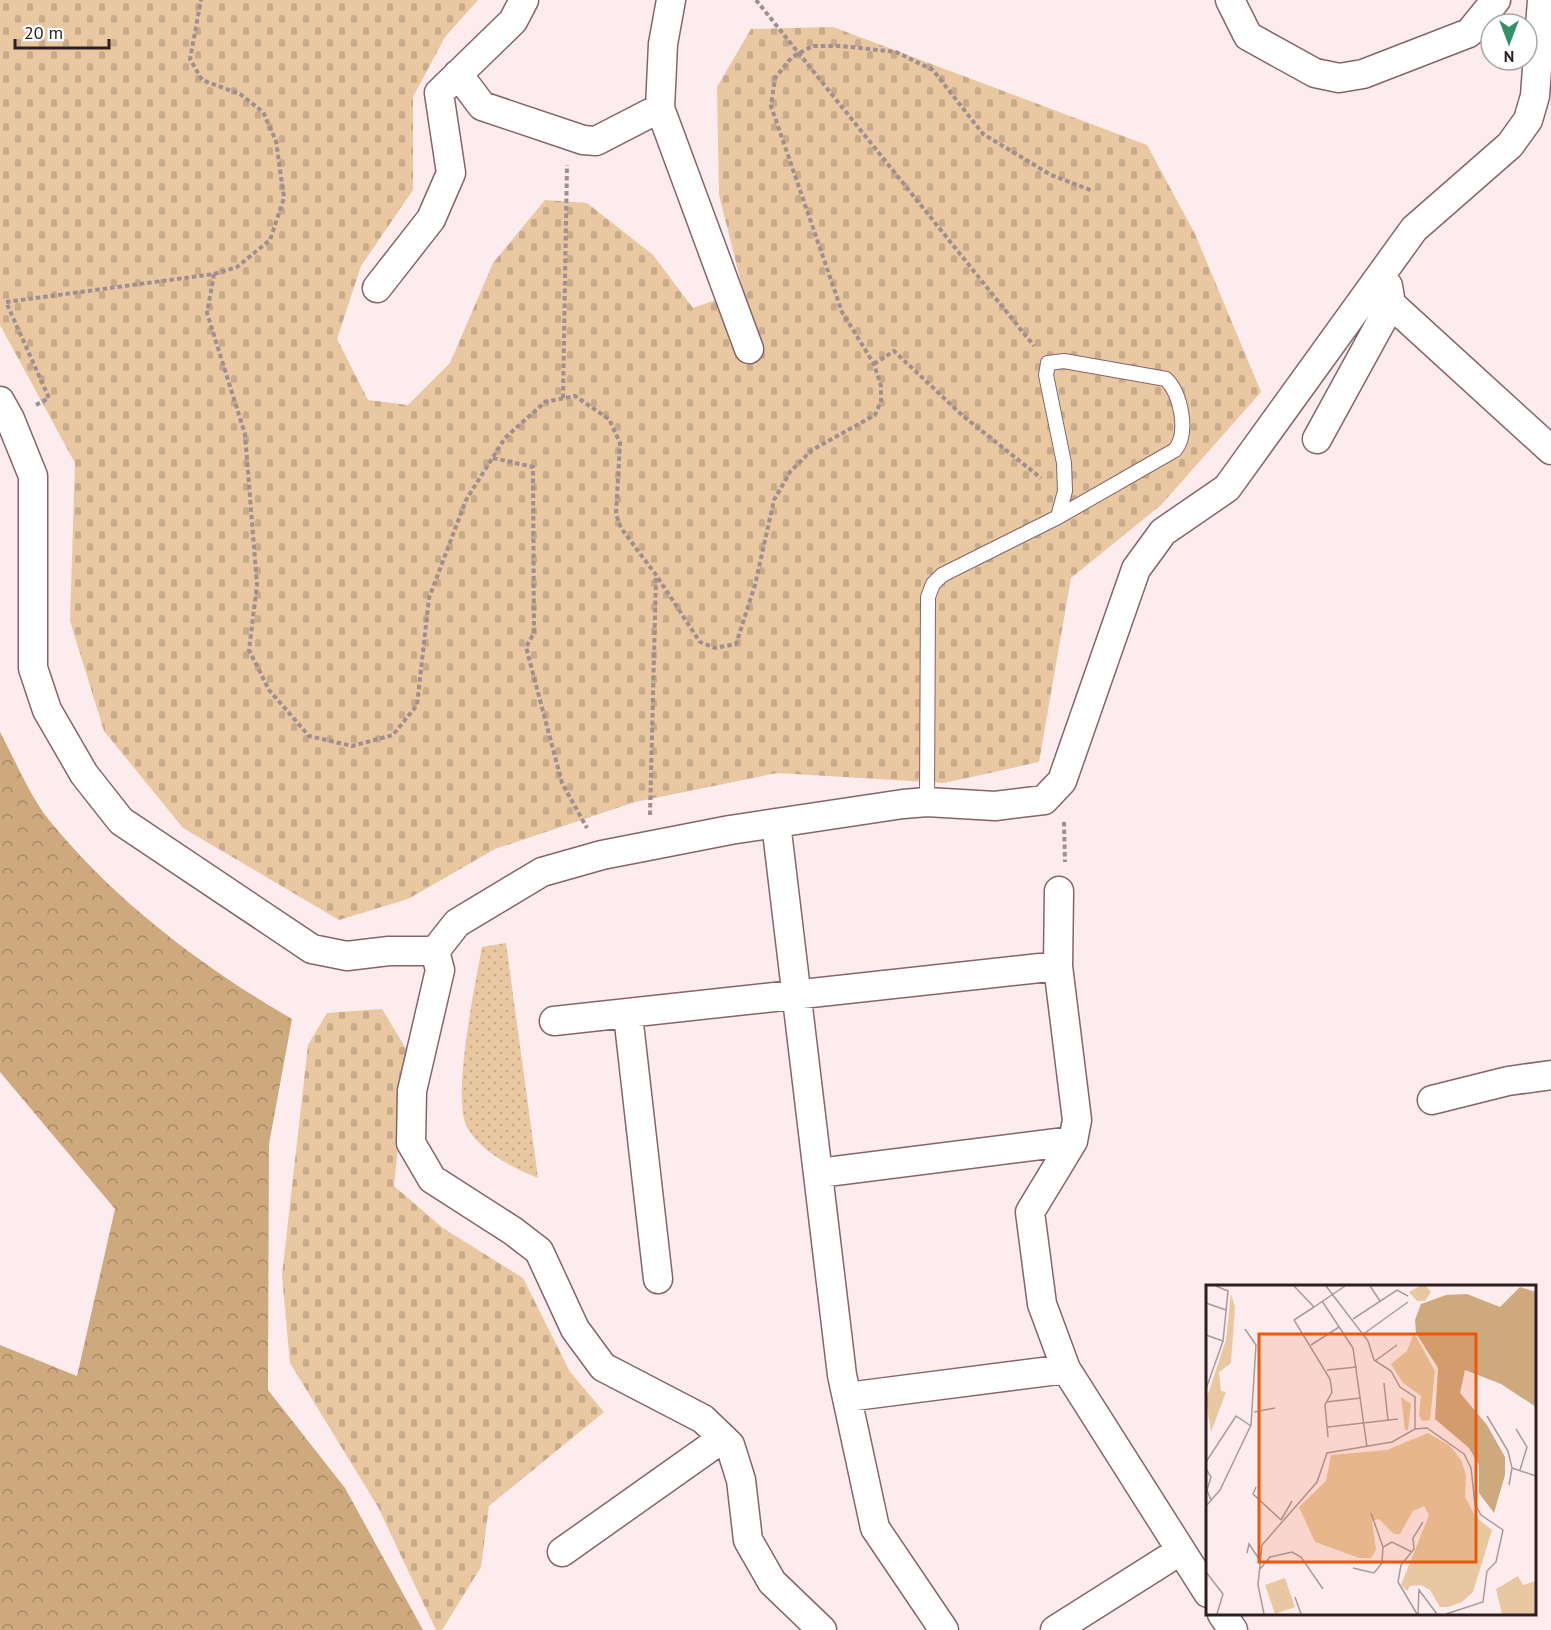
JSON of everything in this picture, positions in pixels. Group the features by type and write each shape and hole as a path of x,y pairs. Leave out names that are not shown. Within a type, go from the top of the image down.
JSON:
{"street":[{"path":"377,288 431,219 451,173 440,93 513,21 524,0"},
{"path":"671,0 663,44 660,108 749,349"},
{"path":"1230,0 1248,36 1315,73 1339,78 1363,74 1469,33 1496,0"},
{"path":"435,951 457,922 542,872 602,855 776,823 927,802 995,806 1044,800 1062,781 1136,569 1163,532 1227,488 1414,229 1510,145 1528,120 1535,96 1545,14"},
{"path":"458,74 482,106 568,136 596,141 660,108"},
{"path":"1317,439 1391,304 1386,267"},
{"path":"1391,304 1551,450"},
{"path":"5,410 33,476 33,668 47,710 84,774 121,821 312,949 347,956 388,951 435,951"},
{"path":"776,823 842,1375 875,1528 944,1630"},
{"path":"1059,891 1058,966 1077,1120 1073,1141 1030,1212 1042,1304 1066,1369 1206,1590"},
{"path":"435,951 440,970 412,1091 411,1143 432,1179 513,1231 539,1251 575,1329 603,1367 703,1419 730,1445 741,1480 748,1540 772,1582 815,1628"},
{"path":"554,1022 798,993 1058,966"},
{"path":"628,1015 658,1279"},
{"path":"1432,1100 1508,1081 1551,1075"},
{"path":"819,1173 1073,1141"},
{"path":"847,1396 1066,1369"},
{"path":"562,1552 723,1438"},
{"path":"1055,1630 1180,1551"},
{"path":"1223,1615 1233,1630"}],"lane":[{"path":"927,802 928,597 933,584 942,575 1058,517 1175,450 1182,441 1183,429 1174,387 1166,380 1064,361 1048,363 1046,375 1064,463 1063,495 1058,517"}],"path":[{"path":"5,410 49,398 6,302 214,274 237,267 270,240 284,198 276,141 263,112 240,94 202,80 190,59 201,0"},
{"path":"756,0 1048,363"},
{"path":"214,274 207,313 246,445 257,585 249,651 269,690 309,736 352,746 393,735 417,705 429,598 466,500 506,438 545,402 575,396 609,419 620,443 616,514 621,528 657,575 700,642 715,648 736,644 755,585 774,500 790,472 812,450 875,415 882,401 882,386 874,364 842,312 771,106 775,78 792,57 813,46 842,46 896,52 933,70 983,134 1051,175 1093,191"},
{"path":"563,398 568,136"},
{"path":"874,364 894,351 963,416 1063,495"},
{"path":"493,458 533,467 534,633 526,647 562,783 602,855"},
{"path":"649,846 657,575"},
{"path":"1050,793 1064,818 1066,882 1059,891"}],"green space":[{"path":"0,0 478,0 445,37 413,97 413,190 361,266 337,339 368,400 408,405 450,363 493,263 545,200 587,203 653,255 693,308 743,290 719,195 717,87 751,29 833,27 1147,145 1195,234 1261,392 1161,505 1071,578 1039,762 944,783 777,773 635,802 495,849 408,899 339,920 183,828 104,731 70,621 75,463 0,325"},
{"path":"0,732 42,811 102,878 131,905 193,955 292,1019 269,1144 268,1390 345,1488 423,1630 0,1630 0,1345 77,1376 115,1209 0,1072"},
{"path":"506,943 538,1178 490,1153 468,1129 463,1115 463,1069 466,1041 482,947"},
{"path":"382,1009 408,1052 394,1186 443,1228 523,1278 570,1372 604,1412 489,1506 481,1567 442,1630 436,1630 378,1507 290,1363 282,1275 308,1045 327,1013"}]}
